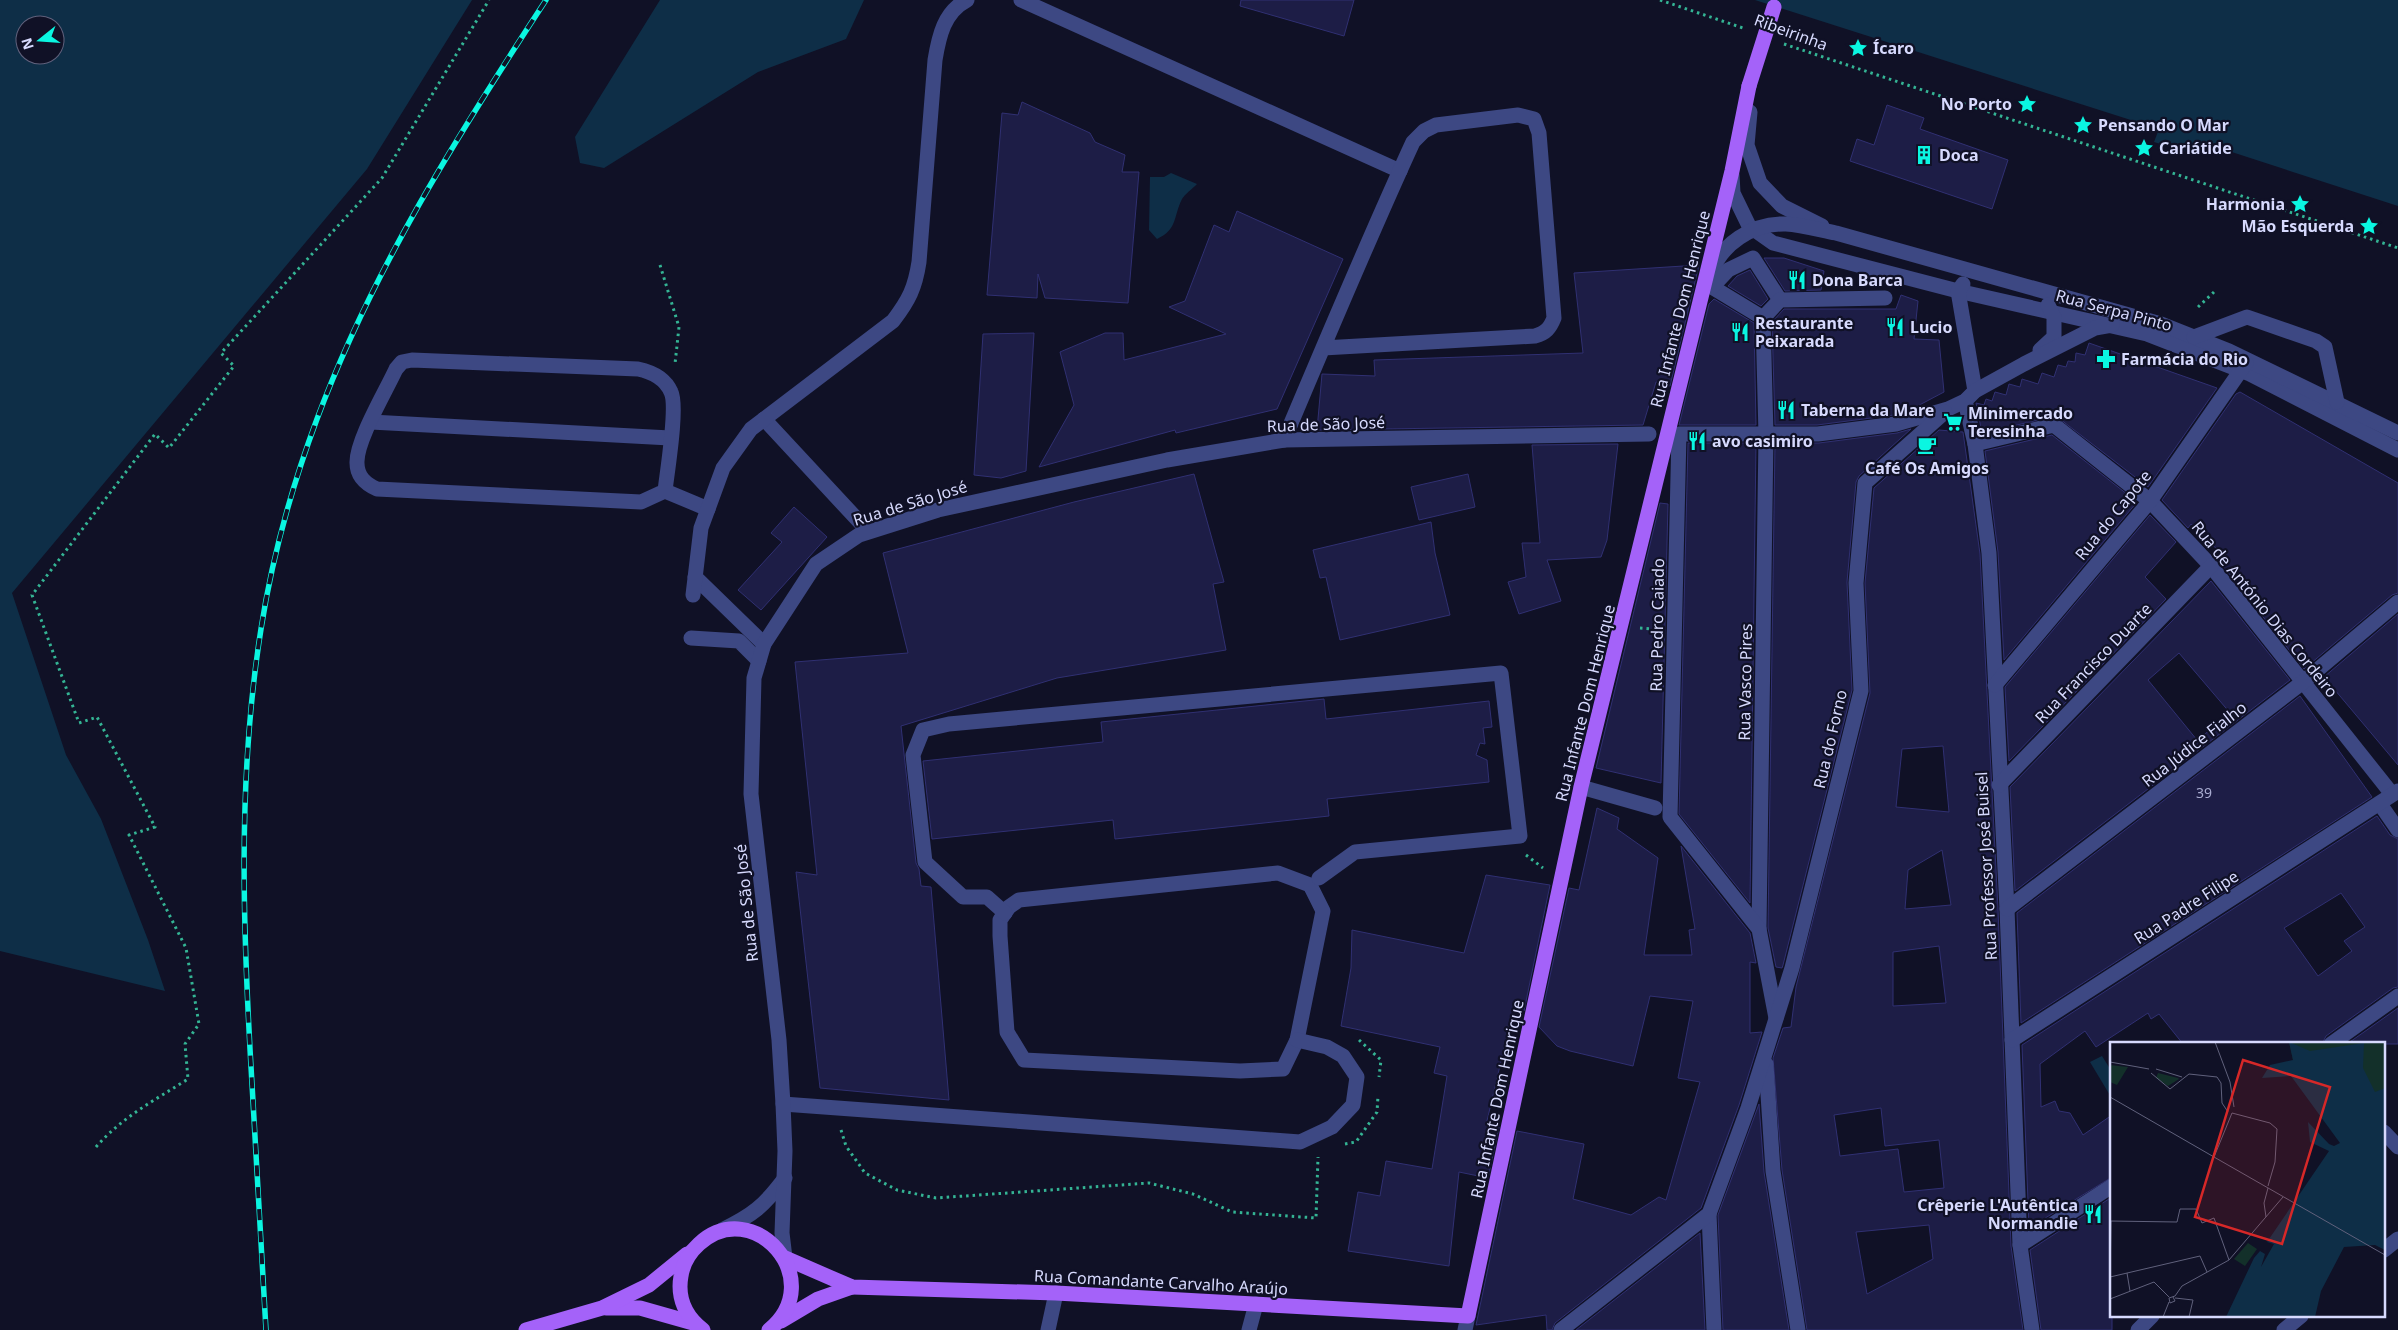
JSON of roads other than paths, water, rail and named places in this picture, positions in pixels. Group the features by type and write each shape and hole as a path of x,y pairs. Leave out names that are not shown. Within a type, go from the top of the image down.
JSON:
{"main road":[{"name":"Rua Infante Dom Henrique","path":"1468,1326 1582,787 1752,87 1774,4"},
{"path":"526,1330 602,1308 649,1285 704,1238 722,1230 740,1229 758,1234 774,1244 785,1258 790,1272 792,1286 789,1305 774,1327"},
{"path":"691,1251 682,1268 679,1287 683,1306 697,1328"},
{"path":"785,1258 852,1287"},
{"name":"Rua Comandante Carvalho Araújo","path":"852,1287 1056,1294 1256,1304 1468,1326"},
{"path":"774,1327 816,1300 852,1287"},
{"path":"602,1308 640,1308 697,1328"}],"street":[{"path":"693,595 701,528 723,468 751,429 894,321 909,301 916,282 920,262 935,60 940,34 946,19 960,4 967,0"},
{"path":"1021,0 1400,171"},
{"path":"1752,87 1747,145 1760,183 1782,206 1836,234"},
{"path":"1284,440 1323,348 1413,142 1424,130 1436,125 1518,115 1534,119 1539,133 1554,318 1550,327 1544,333 1535,336 1323,348"},
{"name":"Rua Serpa Pinto","path":"1732,172 1733,194 1748,226 1772,243 1958,291 2147,334 2244,365 2337,402 2398,433"},
{"path":"1700,300 1709,285 1714,264 1725,249 1747,232 1786,224 1836,234"},
{"name":"Rua Serpa Pinto","path":"1836,234 2161,324 2194,337 2398,450"},
{"path":"1709,285 1728,270 1753,258 1780,300"},
{"path":"1958,291 1964,283 1973,279 1995,278"},
{"path":"1709,285 1763,318 1780,300 1885,298"},
{"path":"2024,364 2054,337 2054,317 2046,301 2026,287"},
{"name":"Rua Professor José Buisel","path":"1958,291 1975,444 1990,553 1999,785 2007,909 2020,1245 2032,1330"},
{"name":"Rua Vasco Pires","path":"1763,318 1766,435 1759,929 1776,1018"},
{"path":"2194,337 2247,318 2316,341 2325,347 2337,402"},
{"path":"1766,435 1818,434 1896,424 1948,409 2024,364 2095,328 2112,325"},
{"path":"665,492 673,412 672,393 661,378 638,369 412,360 402,362 396,369 371,422 360,448 356,464 359,476 368,485 377,489 641,502 665,492 708,509"},
{"name":"Rua do Capote","path":"1995,685 2150,501 2244,365"},
{"name":"Rua do Forno","path":"1709,1214 1748,1108 1792,968 1861,691 1856,583 1864,483 1948,409"},
{"path":"764,419 868,531"},
{"path":"371,422 670,438"},
{"name":"Rua de António Dias Cordeiro","path":"1975,444 2054,425 2150,501 2211,566 2303,682 2395,792 2380,804"},
{"name":"Rua de São José","path":"785,1258 782,1233 785,1178 779,1040 751,794 754,678 764,644 816,564 859,534 961,505 1167,460 1284,440 1649,434"},
{"name":"Rua Pedro Caiado","path":"1759,929 1670,817 1679,434 1766,435"},
{"name":"Rua Francisco Duarte","path":"1999,785 2211,566"},
{"path":"695,577 764,644"},
{"name":"Rua Júdice Fialho","path":"2007,909 2303,682 2398,602"},
{"path":"691,638 739,641 759,661"},
{"path":"1005,913 987,897 963,897 925,862 913,755 923,730 949,724 1501,674 1520,836 1354,852 1319,878"},
{"path":"1582,787 1655,808"},
{"path":"2380,804 2398,830"},
{"name":"Rua Padre Filipe","path":"2012,1040 2380,804"},
{"path":"1278,873 1310,885 1322,911 1297,1040 1283,1069 1240,1071 1024,1060 1007,1032 1000,920 1019,900 1278,873"},
{"path":"2334,1042 2398,996"},
{"path":"783,1104 1300,1142 1332,1127 1353,1105 1357,1077 1343,1056 1327,1047 1297,1040"},
{"path":"1766,1050 1766,1095 1773,1170 1798,1330"},
{"path":"2386,1134 2398,1148"},
{"path":"722,1230 749,1217 769,1199 785,1178"},
{"path":"2020,1245 2110,1187"},
{"path":"1561,1330 1709,1214"},
{"path":"1709,1214 1714,1330"},
{"path":"1048,1330 1056,1294"},
{"path":"1249,1330 1256,1304"},
{"path":"2138,1330 2150,1318"},
{"path":"2284,1330 2299,1318"}],"water":[{"path":"0,0 472,0 367,169 12,593 66,755 101,819 148,940 165,991 0,951"},
{"path":"660,0 864,0 846,39 758,72 604,168 580,163 575,137"},
{"path":"1755,0 2398,0 2398,206 2204,143 2199,156 2154,142 2159,129"},
{"path":"1171,173 1197,184 1182,199 1172,227 1157,239 1149,230 1150,177 1164,177"},
{"path":"2102,1056 2110,1069 2110,1095 2090,1062"}],"railway":[{"path":"266,1330 246,970 244,856 245,799 253,685 271,576 291,496 308,444 339,363 364,309 391,256 450,151 546,0"}],"place":[{"name":"Ícaro","path":"1858,48"},
{"name":"No Porto","path":"2027,104"},
{"name":"Pensando O Mar","path":"2083,125"},
{"name":"Cariátide","path":"2144,148"},
{"name":"Doca","path":"1924,155"},
{"name":"Harmonia","path":"2300,204"},
{"name":"Mão Esquerda","path":"2369,226"},
{"name":"Dona Barca","path":"1797,280"},
{"name":"Lucio","path":"1895,327"},
{"name":"Restaurante Peixarada","path":"1740,332"},
{"name":"Farmácia do Rio","path":"2106,359"},
{"name":"Taberna da Mare","path":"1786,410"},
{"name":"Minimercado Teresinha","path":"1953,422"},
{"name":"avo casimiro","path":"1697,441"},
{"name":"Café Os Amigos","path":"1927,445"},
{"name":"Crêperie L'Autêntica Normandie","path":"2093,1214"}]}
